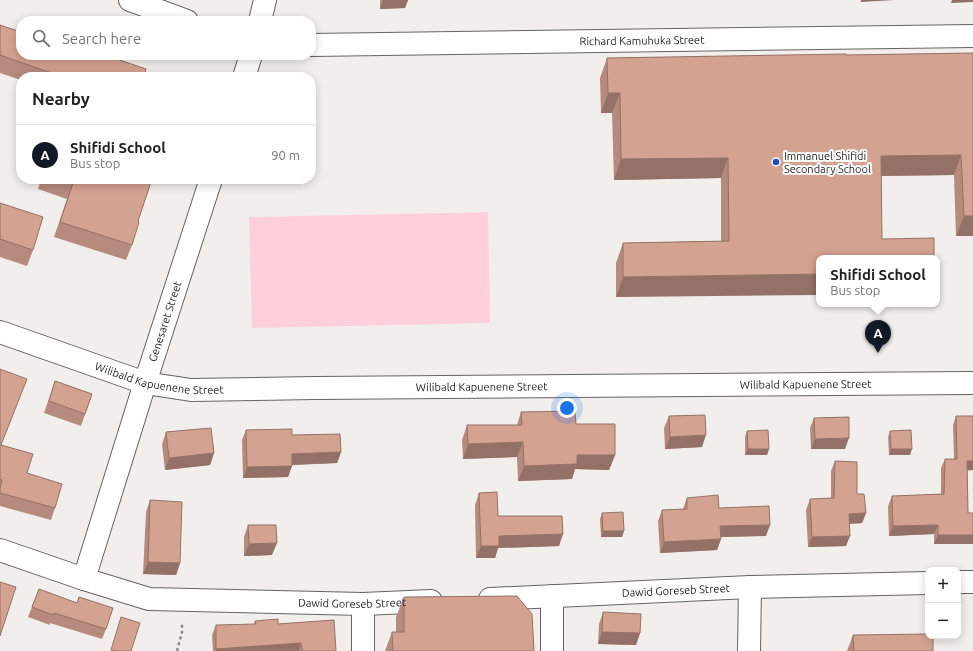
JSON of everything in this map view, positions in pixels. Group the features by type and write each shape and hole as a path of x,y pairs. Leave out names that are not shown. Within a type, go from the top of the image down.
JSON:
{"street":[{"path":"130,0 173,16"},
{"path":"261,16 265,0"},
{"name":"Richard Kamuhuka Street","path":"316,45 973,36"},
{"path":"246,72 249,60"},
{"name":"Genesaret Street","path":"84,579 209,184"},
{"name":"Wilibald Kapuenene Street","path":"0,332 145,383 191,390 973,383"},
{"name":"Dawid Goreseb Street","path":"0,550 84,579 149,599 182,601 363,604 450,601"},
{"path":"961,582 973,582"},
{"name":"Dawid Goreseb Street","path":"473,600 750,587 925,583"},
{"path":"749,651 750,587"},
{"path":"552,596 552,651"},
{"path":"362,651 363,604"}],"path":[{"path":"177,651 182,632 182,601"}],"shaded area":[{"path":"488,212 490,323 252,328 249,217"}],"building":[{"path":"0,25 16,30 16,60 120,60 146,69 145,72 49,72 0,55"},
{"path":"973,53 973,216 964,216 961,155 881,156 882,239 934,238 934,255 816,255 816,274 623,277 623,243 729,241 728,158 621,159 620,93 608,93 607,58"},
{"path":"73,184 150,184 132,245 60,222"},
{"path":"0,203 43,217 33,250 0,239"},
{"path":"0,369 27,379 1,445 33,454 27,473 62,484 55,508 0,493 2,480 0,480"},
{"path":"55,381 92,394 85,414 49,401"},
{"path":"575,411 576,424 615,424 615,455 577,455 577,464 524,466 523,442 468,444 467,425 522,425 521,412"},
{"path":"705,415 706,435 670,437 669,416"},
{"path":"956,416 973,416 973,461 967,461 968,513 973,513 973,535 938,535 938,525 893,526 892,496 944,494 945,459 957,459"},
{"path":"849,417 849,438 815,439 814,418"},
{"path":"211,428 214,453 169,458 166,432"},
{"path":"292,429 292,435 340,434 341,452 292,454 292,466 247,467 246,430"},
{"path":"768,430 769,449 748,449 747,431"},
{"path":"911,430 912,449 891,449 890,431"},
{"path":"835,461 857,462 857,494 864,494 866,513 849,514 850,536 812,537 810,499 834,498"},
{"path":"497,492 498,516 562,516 563,534 499,536 499,546 481,546 479,493"},
{"path":"718,495 719,508 769,506 770,525 720,526 721,539 664,542 662,510 687,509 687,498"},
{"path":"150,500 182,502 180,563 148,562"},
{"path":"623,512 624,531 603,531 602,513"},
{"path":"248,525 276,525 277,543 249,544"},
{"path":"0,582 16,587 0,636"},
{"path":"39,589 77,603 79,597 113,608 106,629 54,613 53,615 32,607"},
{"path":"517,596 532,614 534,651 393,651 392,632 404,632 404,597"},
{"path":"603,612 641,614 640,633 602,632"},
{"path":"121,617 140,623 131,651 111,650"},
{"path":"278,619 278,624 334,620 336,651 302,651 301,643 216,649 216,625 256,624 255,621"},
{"path":"925,634 925,639 933,639 933,651 854,651 853,635"}],"place":[{"name":"Immanuel Shifidi Secondary School","path":"776,162"},
{"name":"Shifidi School","path":"878,353"}]}
